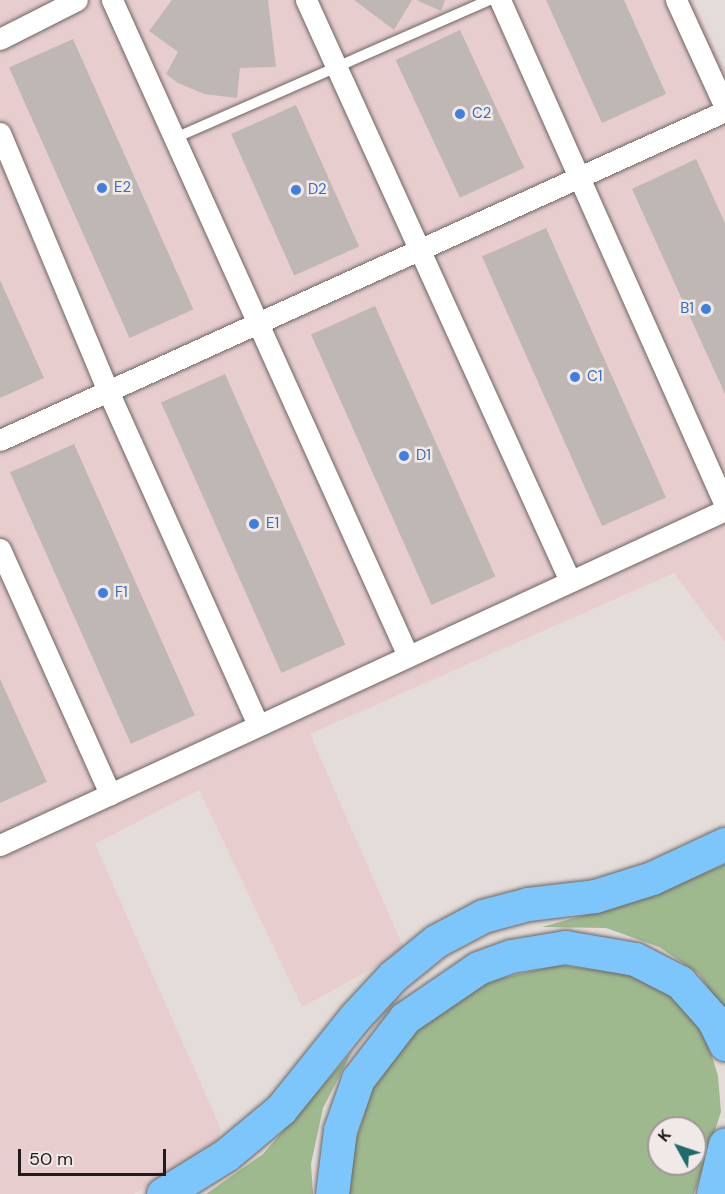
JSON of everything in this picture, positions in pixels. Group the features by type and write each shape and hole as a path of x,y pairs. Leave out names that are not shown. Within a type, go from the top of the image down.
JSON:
{"highway":[{"path":"163,1194 226,1155 281,1109 393,976 436,941 483,916 528,904 595,896 652,878 697,861 725,844"},
{"path":"333,1194 340,1130 358,1078 405,1018 478,968 511,956 565,947 635,959 680,982 713,1019 725,1044"},
{"path":"713,1194 725,1144"}],"street":[{"path":"0,39 77,0"},
{"path":"112,0 408,656"},
{"path":"306,0 570,581"},
{"path":"500,0 725,505"},
{"path":"0,440 580,179 724,103 676,0"},
{"path":"0,133 108,391 258,725"},
{"path":"0,845 725,510"},
{"path":"0,549 110,794"}],"lane":[{"path":"175,138 338,70 489,0"}],"shaded area":[{"path":"0,0 693,0 725,70 725,642 674,573 310,734 405,951 302,1007 199,790 95,844 221,1129 216,1145 134,1194 0,1194"}],"green space":[{"path":"725,864 725,1014 699,974 659,947 606,928 542,927 649,897"},
{"path":"559,965 635,975 678,999 707,1040 718,1076 721,1112 707,1155 707,1116 647,1116 647,1176 700,1176 694,1194 349,1194 351,1156 373,1087 389,1060 417,1028 451,1001 490,981"},
{"path":"352,1052 323,1108 311,1164 313,1194 206,1194 263,1154"}],"building":[{"path":"172,0 268,0 276,67 240,68 237,98 204,94 178,83 166,74 178,52 149,31"},
{"path":"354,0 412,0 394,30"},
{"path":"416,0 445,0 441,11"},
{"path":"546,0 624,0 666,94 602,123"},
{"name":"C2","path":"460,30 524,168 460,198 396,60"},
{"name":"E2","path":"73,39 193,309 129,338 9,67"},
{"name":"D2","path":"296,105 359,247 294,275 231,134"},
{"name":"B1","path":"696,159 725,223 725,394 632,189"},
{"name":"C1","path":"546,228 666,497 602,526 482,256"},
{"path":"0,280 44,378 0,398"},
{"name":"D1","path":"375,306 495,576 431,605 311,334"},
{"name":"E1","path":"225,374 345,644 281,673 161,402"},
{"name":"F1","path":"74,444 195,715 131,744 10,472"},
{"path":"0,679 47,782 0,803"}],"place":[{"name":"C2","path":"460,114"},
{"name":"E2","path":"102,188"},
{"name":"D2","path":"296,190"},
{"name":"B1","path":"706,309"},
{"name":"C1","path":"575,377"},
{"name":"D1","path":"404,456"},
{"name":"E1","path":"254,524"},
{"name":"F1","path":"103,593"}]}
